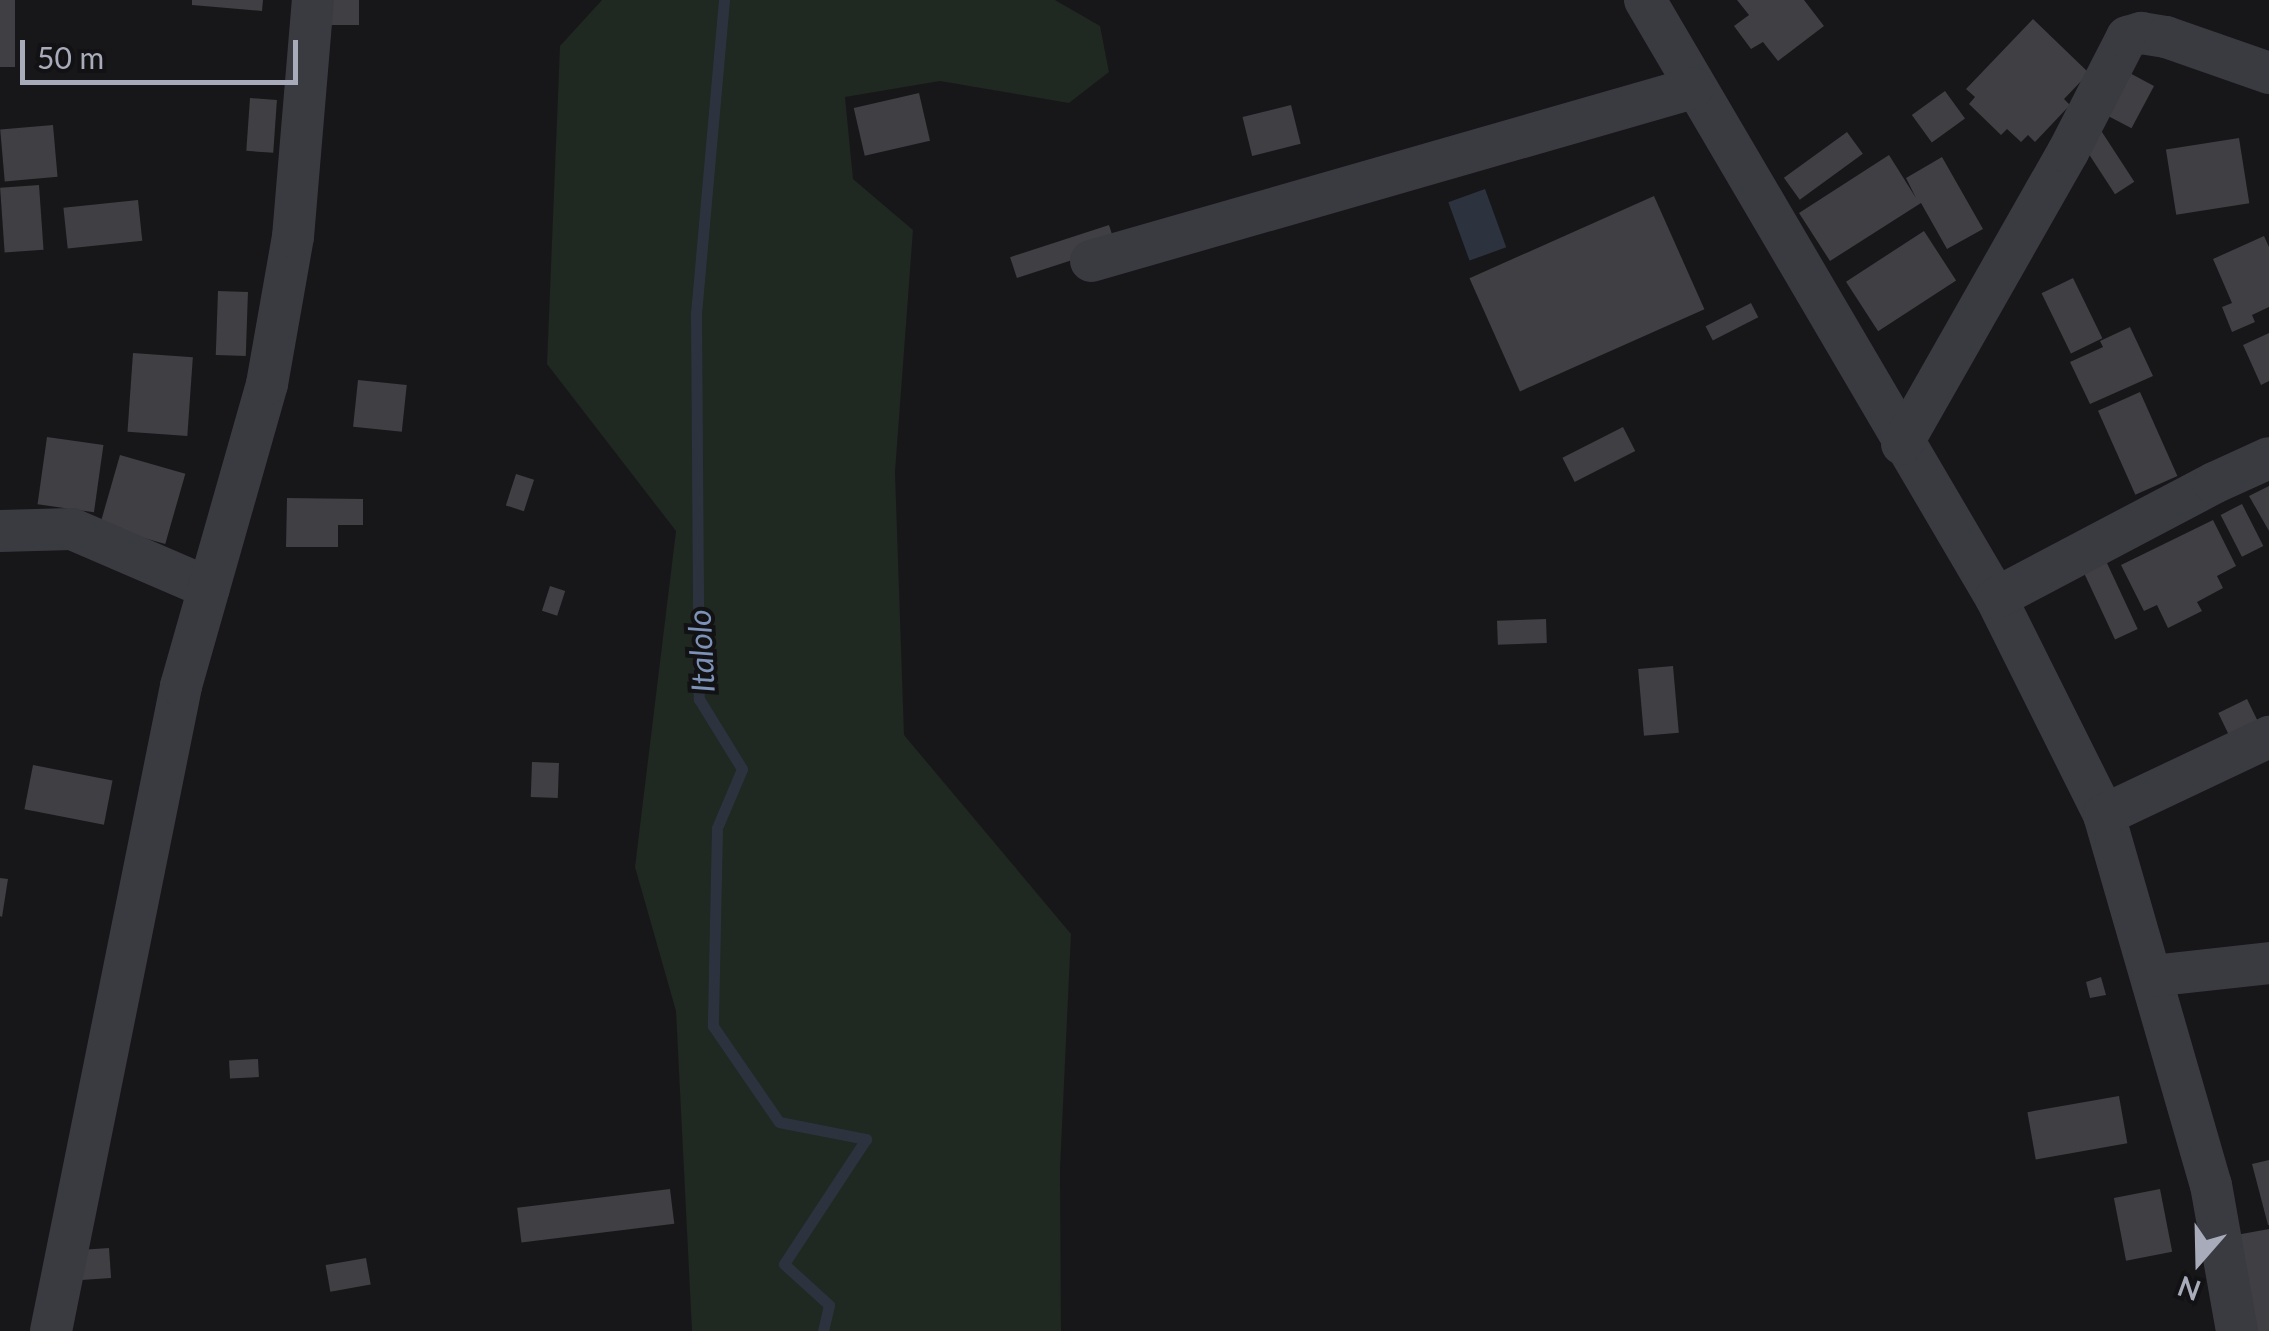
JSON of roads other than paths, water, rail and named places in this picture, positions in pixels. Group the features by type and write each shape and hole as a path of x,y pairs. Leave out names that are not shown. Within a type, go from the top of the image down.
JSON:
{"street":[{"path":"51,1331 177,705 268,384 293,238 314,0"},
{"path":"1645,0 1693,88 1996,598 2104,815 2210,1185 2237,1331"},
{"path":"1902,444 2068,152 2127,36 2142,33 2166,37 2269,73"},
{"path":"1091,261 1693,88"},
{"path":"1996,598 2269,458"},
{"path":"0,531 72,529 209,588"},
{"path":"2104,815 2269,737"},
{"path":"2152,976 2269,962"}],"water":[{"path":"1485,189 1506,247 1470,261 1448,202"}],"waterway":[{"name":"Italolo","path":"724,0 696,313 699,699 742,769 717,828 713,1026 779,1122 866,1139 784,1264 829,1305 823,1331"}]}
